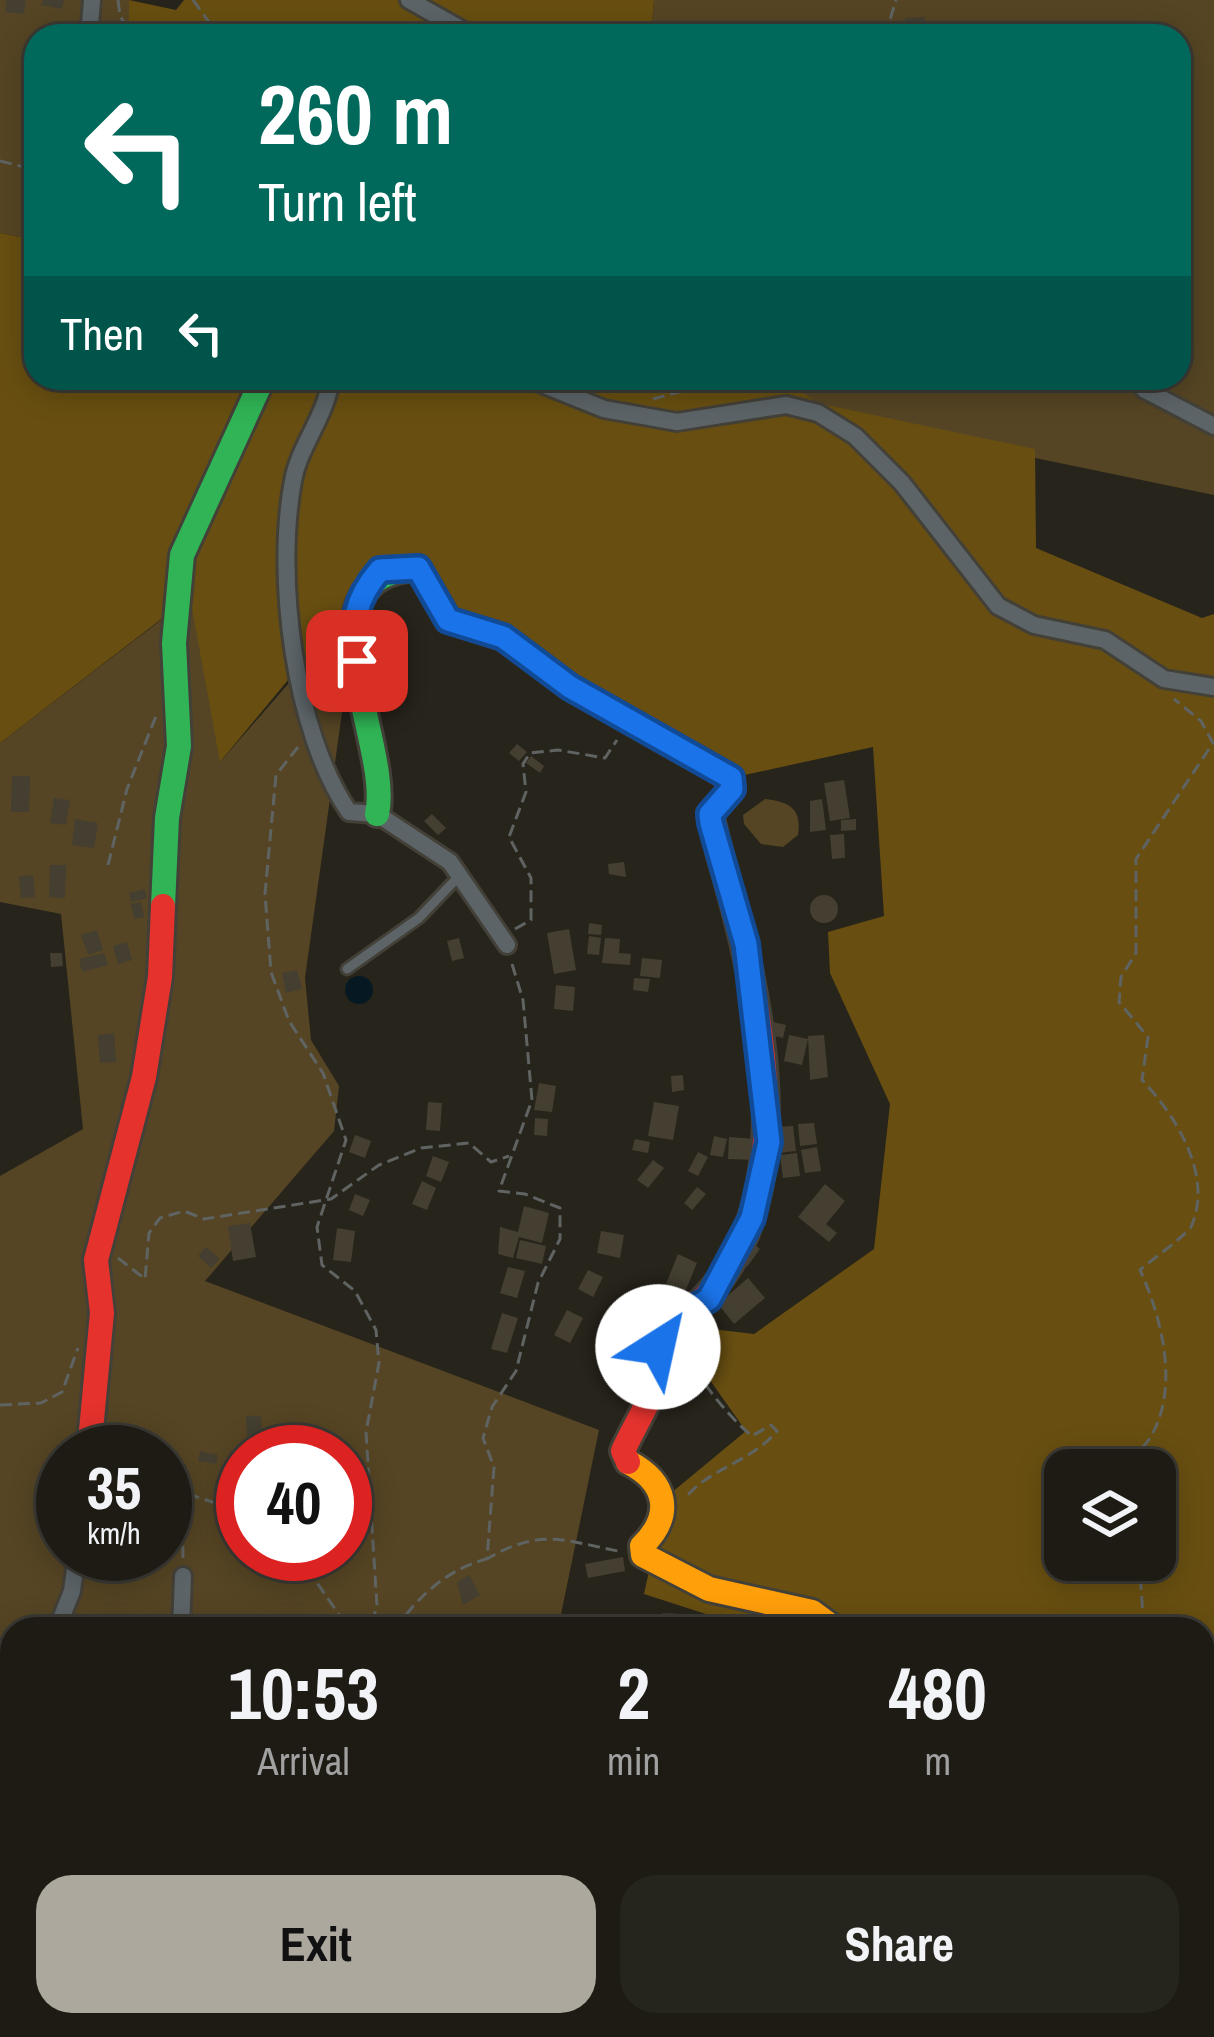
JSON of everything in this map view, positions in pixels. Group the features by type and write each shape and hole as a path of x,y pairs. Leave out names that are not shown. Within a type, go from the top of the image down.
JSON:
{"street":[{"path":"410,0 452,24"},
{"path":"92,1425 102,1313 96,1260 100,1232 144,1077 160,977 166,818 179,746 173,643 182,555 258,390"},
{"path":"326,390 293,476 290,505 296,656 311,731 331,786 349,812 377,814 461,874 505,941"},
{"path":"557,390 604,409 677,422 786,405 818,413 855,436 902,483 998,606 1034,625 1105,640 1164,679 1214,687"},
{"path":"1145,390 1214,426"},
{"path":"377,814 381,797 352,626 360,593 380,570 418,568 448,620 503,637 629,723 731,778 732,789 710,814 746,944 769,1142 752,1218 709,1299 691,1310 671,1307 663,1315 655,1335 663,1362 623,1451 625,1461 663,1490 665,1522 642,1546 643,1555 709,1589 819,1617"},
{"path":"60,1617 70,1581"},
{"path":"181,1617 183,1581"}],"lane":[{"path":"347,969 419,918 461,874"}],"path":[{"path":"644,401 686,390"},
{"path":"1138,1449 1149,1440 1166,1397 1156,1307 1140,1270 1193,1225 1208,1191 1191,1131 1142,1080 1148,1037 1119,1002 1121,976 1136,953 1136,859 1213,743 1201,721 1168,694"},
{"path":"109,866 127,789 161,704"},
{"path":"487,1559 494,1467 483,1438 492,1407 516,1370 538,1283 560,1239 560,1208 499,1191 532,1100 523,1000 505,941 531,920 531,878 509,837 511,819 526,793 523,764 530,753 558,750 605,758 629,723"},
{"path":"311,731 276,775 265,894 271,971 290,1021 323,1073 346,1140 331,1199 317,1227 322,1265 365,1304 377,1341 379,1364 366,1432 377,1606 374,1617"},
{"path":"100,1232 116,1256 145,1279 149,1233 160,1218 184,1211 204,1219 331,1199 379,1165 421,1148 469,1143 491,1162 509,1156"},
{"path":"0,1405 41,1403 62,1392 76,1350 102,1313"},
{"path":"663,1315 682,1340 686,1358 737,1424 752,1436 771,1425 777,1431 742,1462 698,1482 665,1522"},
{"path":"404,1617 454,1569 487,1559 521,1539 550,1538 643,1555"},
{"path":"316,1581 341,1617"},
{"path":"1141,1581 1143,1617"}],"shaded area":[{"path":"0,0 129,0 129,24 24,24 24,238 0,233"},
{"path":"129,0 176,10 184,0 654,0 652,24 129,24"},
{"path":"654,0 1214,0 1214,495 818,413 791,390 1191,390 1191,24 652,24"},
{"path":"0,233 24,238 24,390 799,390 817,403 1035,449 1036,548 1202,618 1214,614 1214,1617 715,1617 644,1594 665,1498 746,1431 670,1324 754,1334 874,1249 890,1104 830,973 828,932 884,916 873,747 731,778 448,620 418,568 360,593 220,762 190,597 0,743"},
{"path":"191,597 221,761 357,605 305,978 311,1040 339,1086 334,1131 205,1281 599,1430 560,1617 0,1617 0,1176 83,1129 61,914 0,902 0,743"},
{"path":"765,799 787,805 798,818 798,835 783,847 761,844 744,824 743,815"}],"water":[{"path":"359,976 369,980 373,990 369,1000 359,1004 349,1000 345,990 349,980"}],"building":[{"path":"7,0 26,0 24,14 5,12"},
{"path":"43,0 64,0 62,9 41,5"},
{"path":"925,17 925,24 905,24 905,18"},
{"path":"340,680 343,690 330,695 326,685"},
{"path":"517,744 527,752 519,761 509,753"},
{"path":"531,756 544,766 540,773 526,763"},
{"path":"12,776 30,776 29,812 11,812"},
{"path":"844,780 850,818 830,821 824,783"},
{"path":"54,798 70,800 66,825 50,823"},
{"path":"822,799 826,830 810,832 810,801"},
{"path":"432,814 446,828 438,835 424,821"},
{"path":"75,819 98,823 94,848 72,845"},
{"path":"856,819 856,830 841,831 841,820"},
{"path":"844,834 845,858 832,859 830,835"},
{"path":"624,862 626,877 609,874 608,864"},
{"path":"50,865 66,865 65,898 49,897"},
{"path":"33,875 35,897 21,898 19,877"},
{"path":"145,889 147,898 131,902 129,893"},
{"path":"824,895 834,899 838,909 834,919 824,923 814,919 810,909 814,899"},
{"path":"141,902 144,917 134,919 131,904"},
{"path":"589,923 602,925 601,935 588,934"},
{"path":"569,929 576,970 554,974 547,933"},
{"path":"97,930 103,950 88,955 81,935"},
{"path":"589,936 601,938 599,955 587,954"},
{"path":"459,938 464,958 452,961 447,941"},
{"path":"605,938 620,939 619,953 631,954 630,965 602,963"},
{"path":"127,942 132,960 118,964 113,946"},
{"path":"50,953 62,953 63,966 51,967"},
{"path":"104,953 108,965 82,972 79,959"},
{"path":"642,958 662,960 660,978 640,976"},
{"path":"297,970 302,989 286,993 282,973"},
{"path":"634,978 650,979 648,992 633,990"},
{"path":"556,985 575,987 573,1011 554,1009"},
{"path":"773,1022 786,1025 783,1038 770,1035"},
{"path":"114,1033 116,1062 100,1063 98,1035"},
{"path":"789,1035 808,1039 802,1065 784,1061"},
{"path":"824,1035 828,1077 810,1080 808,1036"},
{"path":"683,1075 684,1090 672,1092 671,1076"},
{"path":"539,1083 556,1086 552,1112 534,1110"},
{"path":"428,1102 442,1103 440,1131 426,1130"},
{"path":"654,1102 679,1106 673,1140 648,1136"},
{"path":"535,1118 548,1119 547,1136 534,1135"},
{"path":"814,1123 817,1144 800,1146 798,1124"},
{"path":"793,1126 796,1151 779,1153 776,1127"},
{"path":"355,1135 371,1141 365,1158 349,1152"},
{"path":"714,1136 727,1139 723,1157 710,1155"},
{"path":"729,1137 756,1139 754,1160 728,1159"},
{"path":"635,1139 650,1142 648,1153 632,1150"},
{"path":"817,1147 821,1171 805,1173 801,1150"},
{"path":"698,1152 708,1157 698,1176 688,1171"},
{"path":"797,1153 800,1176 783,1178 780,1155"},
{"path":"433,1156 449,1162 441,1182 426,1176"},
{"path":"653,1160 664,1168 648,1188 637,1180"},
{"path":"422,1181 436,1188 427,1210 412,1204"},
{"path":"825,1184 845,1201 826,1224 837,1233 829,1242 798,1217"},
{"path":"697,1187 706,1194 692,1210 684,1203"},
{"path":"355,1194 370,1200 363,1216 349,1210"},
{"path":"524,1206 549,1213 542,1243 519,1237 513,1258 498,1254 500,1227 518,1232"},
{"path":"250,1223 256,1257 233,1261 228,1226"},
{"path":"337,1228 355,1231 351,1262 333,1260"},
{"path":"601,1231 624,1235 620,1258 597,1253"},
{"path":"520,1240 546,1246 542,1264 516,1258"},
{"path":"750,1241 760,1249 747,1267 737,1259"},
{"path":"206,1247 220,1259 211,1268 198,1256"},
{"path":"678,1254 697,1263 685,1292 666,1284"},
{"path":"508,1267 525,1271 517,1298 500,1293"},
{"path":"588,1270 603,1277 593,1297 578,1289"},
{"path":"748,1278 765,1298 734,1324 718,1304"},
{"path":"567,1310 583,1318 570,1343 554,1335"},
{"path":"502,1313 518,1318 507,1353 491,1349"},
{"path":"620,1336 631,1344 621,1359 609,1351"},
{"path":"609,1358 621,1362 617,1373 605,1369"},
{"path":"246,1416 261,1416 261,1425 246,1425"},
{"path":"200,1451 216,1455 216,1464 198,1461"},
{"path":"623,1557 625,1571 588,1578 585,1564"},
{"path":"469,1575 480,1595 463,1605 457,1582"}],"traffic: fast":[{"path":"163,906 167,818 179,746 174,643 182,555 258,390"},
{"path":"377,814 378,784 353,630 360,600 380,578 418,568 448,620 503,637 570,687 731,778 732,789 710,814 720,855"}],"traffic: slow":[{"path":"628,1462 651,1479 662,1500 659,1523 642,1546 643,1555 709,1589 819,1617"}],"traffic: jam":[{"path":"628,1462 623,1451 661,1370 662,1321 671,1307 691,1310 729,1267 752,1214 764,1156 766,1093 760,1030 720,855"},
{"path":"92,1425 102,1313 96,1260 144,1077 160,977 163,906"}],"route":[{"path":"357,661 352,626 360,593 380,570 401,565 418,568 448,620 503,637 570,687 731,778 732,789 710,814 718,862 746,944 769,1142 752,1218 709,1299 691,1310 671,1307 658,1322 658,1347"}]}
